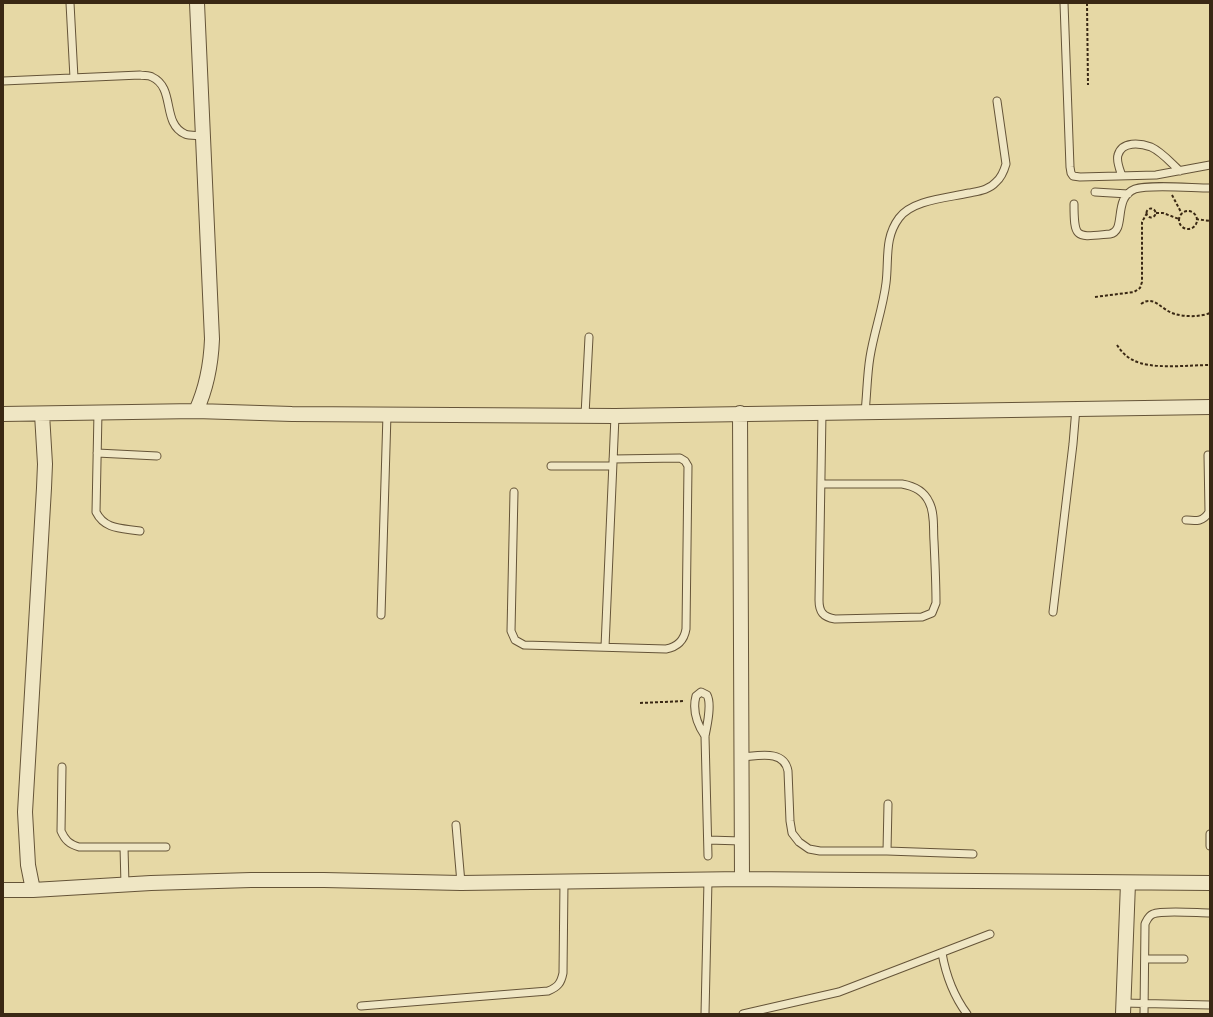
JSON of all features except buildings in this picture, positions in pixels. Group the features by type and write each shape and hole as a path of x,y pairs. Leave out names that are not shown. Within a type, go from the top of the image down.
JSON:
{"street":[{"path":"196,411 207,383 210,369 212,339 197,3"},
{"path":"3,414 196,411 292,414 615,416 1210,407"},
{"path":"740,413 742,879"},
{"path":"33,890 26,845 25,812 44,488 45,464 42,414"},
{"path":"3,890 33,890 251,880 461,883 742,879 1210,883"},
{"path":"1123,1009 1128,883"}],"lane":[{"path":"70,3 74,78"},
{"path":"1064,3 1071,173 1076,177 1156,175 1210,165"},
{"path":"3,81 152,76 161,83 164,88 172,120 177,129 186,135 203,136"},
{"path":"865,412 869,358 886,283 888,243 892,229 900,217 911,207 925,202 981,191 990,188 998,181 1006,164 997,101"},
{"path":"1122,176 1118,163 1118,156 1121,149 1127,145 1134,144 1151,148 1166,158 1180,171"},
{"path":"1074,204 1074,224 1080,234 1087,236 1110,234 1117,232 1120,207 1123,200 1134,189 1142,187 1210,188"},
{"path":"1095,192 1128,194"},
{"path":"585,415 589,337"},
{"path":"1053,612 1076,408"},
{"path":"98,412 96,512 100,520 107,525 140,531"},
{"path":"821,484 902,484 911,485 924,495 930,502 933,517 936,603 932,613 922,617 836,619 828,618 822,614 819,607 819,600 822,412"},
{"path":"381,615 387,414"},
{"path":"605,647 615,416"},
{"path":"97,453 157,456"},
{"path":"1186,520 1202,520 1209,512 1208,454"},
{"path":"514,492 511,631 515,640 524,645 666,649 672,648 682,641 685,636 686,629 688,466 685,461 680,458 551,466"},
{"path":"705,736 696,716 695,700 698,693 701,692 709,698 708,719 705,736 708,856"},
{"path":"741,757 774,756 781,758 787,763 792,833 799,842 808,849 820,851 887,851 974,854"},
{"path":"62,767 61,831 64,839 79,847 166,847"},
{"path":"887,851 888,804"},
{"path":"456,825 461,883"},
{"path":"1210,834 1210,846"},
{"path":"708,840 742,841"},
{"path":"124,847 125,885"},
{"path":"705,1014 708,880"},
{"path":"361,1006 548,991 556,988 561,981 563,973 564,882"},
{"path":"1144,1014 1145,924 1148,918 1154,914 1162,913 1210,913"},
{"path":"743,1014 839,992 990,934"},
{"path":"942,953 945,970 951,987 959,1003 967,1014"},
{"path":"1145,958 1184,959"},
{"path":"1123,1009 1144,1003 1210,1005"}],"path":[{"path":"1087,3 1088,85"},
{"path":"1168,187 1182,214"},
{"path":"1095,297 1134,292 1140,288 1142,282 1142,222 1149,209 1153,209 1155,213 1163,213 1179,219"},
{"path":"1185,212 1193,213 1196,219 1194,226 1188,228 1181,225 1179,219 1182,214 1185,212"},
{"path":"1146,213 1151,218 1155,215 1155,213"},
{"path":"1196,219 1210,221"},
{"path":"1141,304 1149,300 1157,302 1175,314 1198,315 1210,313"},
{"path":"1117,345 1128,357 1143,364 1210,365"},
{"path":"640,703 695,700"}]}
